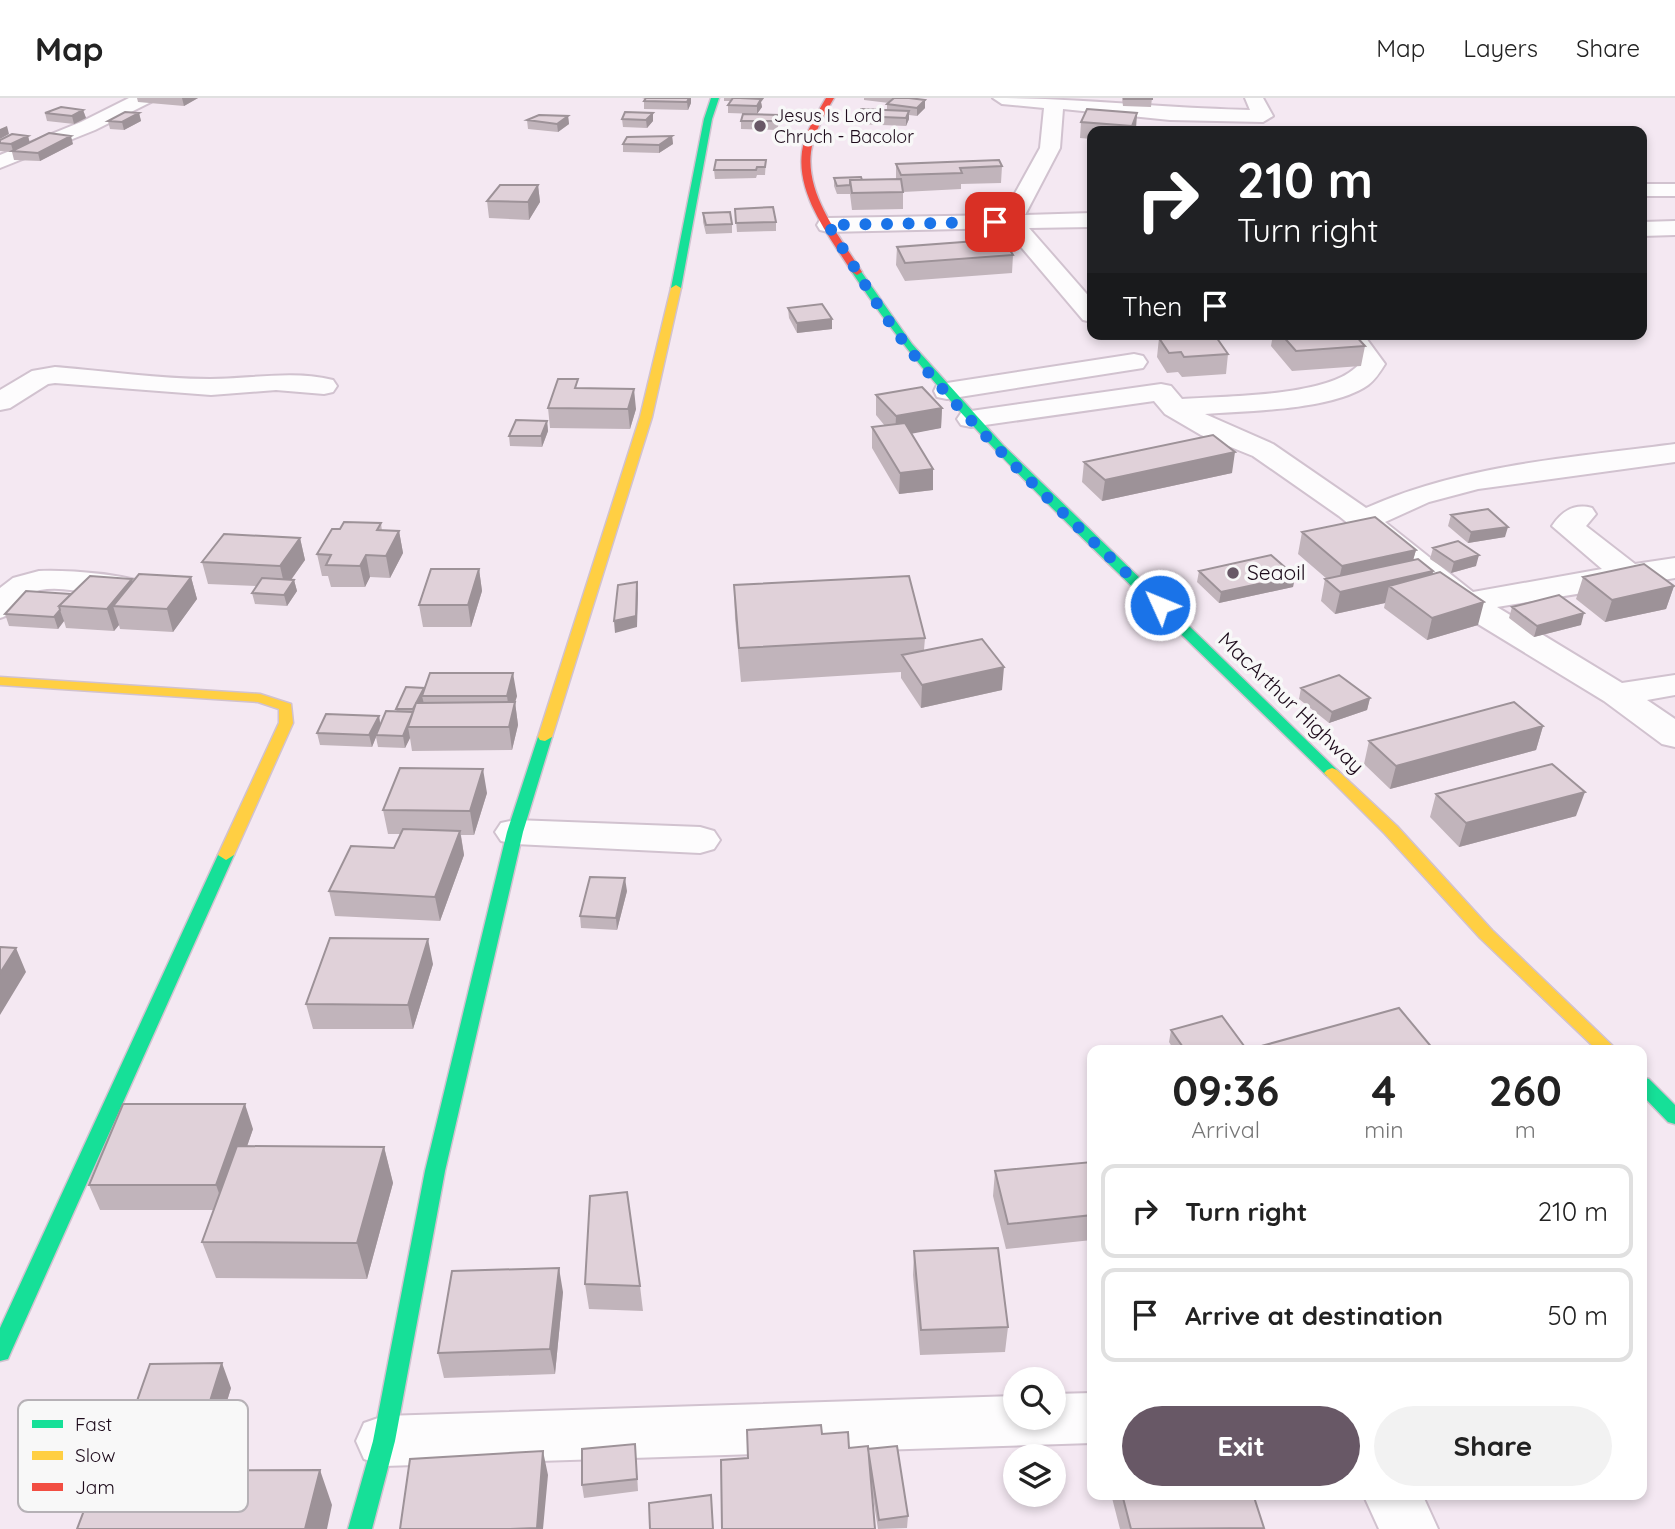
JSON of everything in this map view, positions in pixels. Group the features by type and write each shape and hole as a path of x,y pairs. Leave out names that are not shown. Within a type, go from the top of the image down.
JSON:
{"street":[{"path":"0,162 88,126 144,98"},
{"path":"360,1529 384,1441 435,1171 515,832 646,417 672,311 686,227 715,98"},
{"name":"MacArthur Highway","path":"830,98 811,134 806,159 813,193 828,225 885,318 971,419 1382,821 1486,934 1603,1045"},
{"path":"1002,98 1170,114 1263,116 1254,98"},
{"path":"1012,221 1050,148 1054,101"},
{"path":"1647,190 1675,190"},
{"path":"828,225 1087,220"},
{"path":"1012,221 1087,309"},
{"path":"1647,229 1675,228"},
{"path":"971,419 1168,400 1313,394 1350,385 1363,376 1373,364 1355,340"},
{"path":"947,391 1126,353 1168,400 1211,429 1264,450 1363,521 1467,603 1616,694 1675,736"},
{"path":"0,402 41,377 55,375 211,387 276,382 324,386"},
{"path":"1363,521 1418,496 1476,480 1675,453"},
{"path":"1581,514 1567,526 1628,574"},
{"path":"1467,603 1675,568"},
{"path":"0,608 16,590 28,583 44,580 146,590"},
{"path":"0,681 260,698 286,706 286,723 0,1352"},
{"path":"1616,694 1675,685"},
{"path":"515,832 700,840"},
{"path":"1647,1089 1675,1117"},
{"path":"384,1441 1087,1419"},
{"path":"1394,1500 1409,1529"}],"building":[{"path":"646,98 689,98 687,102 644,101"},
{"path":"733,98 761,99 757,106 728,105"},
{"path":"894,98 925,100 917,108 887,104"},
{"path":"61,107 83,110 72,116 45,113"},
{"path":"861,109 909,111 906,118 858,116"},
{"path":"1087,109 1137,113 1132,126 1081,122"},
{"path":"125,112 139,113 122,122 108,121"},
{"path":"625,112 653,113 646,120 622,119"},
{"path":"743,114 779,115 777,121 741,121"},
{"path":"539,115 568,116 557,124 527,120"},
{"path":"49,133 71,136 38,153 12,151"},
{"path":"12,134 28,136 11,144 0,143 0,140"},
{"path":"672,136 659,145 623,144 627,137"},
{"path":"716,160 766,160 765,167 757,167 756,170 714,170"},
{"path":"999,160 1002,166 960,168 962,173 901,175 896,164"},
{"path":"861,177 862,180 850,180 850,185 837,186 834,178"},
{"path":"901,179 903,192 852,193 850,180"},
{"path":"500,185 538,185 528,202 487,201"},
{"path":"773,207 776,222 736,223 735,209"},
{"path":"730,212 732,224 706,225 703,213"},
{"path":"1003,239 1013,255 905,263 897,247"},
{"path":"822,304 832,319 797,323 788,308"},
{"path":"1160,340 1218,340 1228,354 1184,357 1181,352 1169,353"},
{"path":"1286,340 1360,340 1365,346 1296,351"},
{"path":"558,379 578,379 575,388 634,389 628,409 548,408"},
{"path":"922,387 942,408 896,416 876,395"},
{"path":"516,420 547,421 541,436 509,436"},
{"path":"905,423 933,469 900,473 872,427"},
{"path":"1213,435 1235,452 1105,480 1084,462"},
{"path":"1488,509 1508,527 1471,532 1451,515"},
{"path":"1375,517 1416,550 1342,566 1302,532"},
{"path":"344,522 381,523 377,530 399,531 386,556 366,555 360,566 326,565 331,555 317,554 332,529 340,529"},
{"path":"224,534 300,538 280,566 202,562"},
{"path":"1458,541 1479,555 1454,562 1433,548"},
{"path":"1271,555 1295,576 1221,592 1199,571"},
{"path":"1418,559 1433,571 1340,592 1325,579"},
{"path":"1644,564 1674,586 1612,600 1583,577"},
{"path":"431,569 479,569 468,605 419,605"},
{"path":"1440,572 1484,602 1432,618 1389,586"},
{"path":"139,574 191,577 167,609 113,606"},
{"path":"90,576 132,579 107,609 59,606"},
{"path":"909,576 925,638 739,648 734,585"},
{"path":"262,578 294,580 284,595 252,593"},
{"path":"637,582 636,616 614,621 618,585"},
{"path":"26,591 71,594 59,606 60,610 54,617 5,614"},
{"path":"1559,595 1584,613 1537,626 1512,607"},
{"path":"982,639 1004,667 922,685 902,655"},
{"path":"430,673 513,673 507,696 422,696"},
{"path":"1339,675 1370,698 1332,712 1301,688"},
{"path":"406,687 424,688 413,709 396,709"},
{"path":"515,702 509,727 408,727 416,703"},
{"path":"1514,702 1543,726 1396,766 1369,741"},
{"path":"386,711 413,712 403,736 376,735"},
{"path":"326,714 379,716 369,735 317,733"},
{"path":"1552,764 1585,792 1466,823 1436,794"},
{"path":"400,768 483,769 470,811 383,810"},
{"path":"403,829 460,831 435,897 329,891 351,846 394,848"},
{"path":"590,877 625,878 616,918 580,916"},
{"path":"330,938 428,939 408,1005 306,1004"},
{"path":"0,947 16,948 0,973"},
{"path":"1399,1008 1430,1045 1265,1045"},
{"path":"1222,1016 1243,1045 1182,1045 1171,1030"},
{"path":"123,1104 245,1104 216,1185 89,1185"},
{"path":"237,1146 384,1147 357,1243 202,1242"},
{"path":"1087,1162 1087,1216 1008,1224 995,1171"},
{"path":"627,1192 640,1286 585,1284 590,1196"},
{"path":"998,1248 1008,1327 921,1330 914,1251"},
{"path":"559,1268 550,1349 438,1353 452,1271"},
{"path":"222,1363 210,1400 137,1400 150,1364"},
{"path":"821,1425 822,1434 848,1432 849,1448 868,1446 875,1529 722,1529 721,1460 748,1458 747,1430"},
{"path":"635,1444 637,1479 582,1485 582,1449"},
{"path":"897,1446 908,1516 879,1520 868,1449"},
{"path":"543,1451 537,1528 400,1529 410,1459"},
{"path":"248,1470 320,1470 305,1529 77,1529 83,1512 248,1512"},
{"path":"711,1495 713,1529 650,1529 649,1503"},
{"path":"1124,1500 1255,1500 1264,1528 1131,1529"}],"traffic: fast":[{"path":"676,288 708,119 715,98"},
{"path":"857,272 909,346 967,415 1332,773"},
{"path":"360,1529 384,1441 435,1171 515,832 545,737"},
{"path":"0,1352 226,855"},
{"path":"1647,1089 1675,1117"}],"traffic: slow":[{"path":"545,737 646,417 676,288"},
{"path":"0,681 260,698 286,707 286,723 226,855"},
{"path":"1332,773 1391,830 1486,934 1603,1045"}],"traffic: jam":[{"path":"830,98 808,143 807,174 816,204 857,272"}],"place":[{"name":"Jesus Is Lord Chruch - Bacolor","path":"760,126"},
{"name":"Seaoil","path":"1233,573"}],"route":[{"path":"995,222 828,225 885,318 912,353 1027,477 1160,605"}]}
